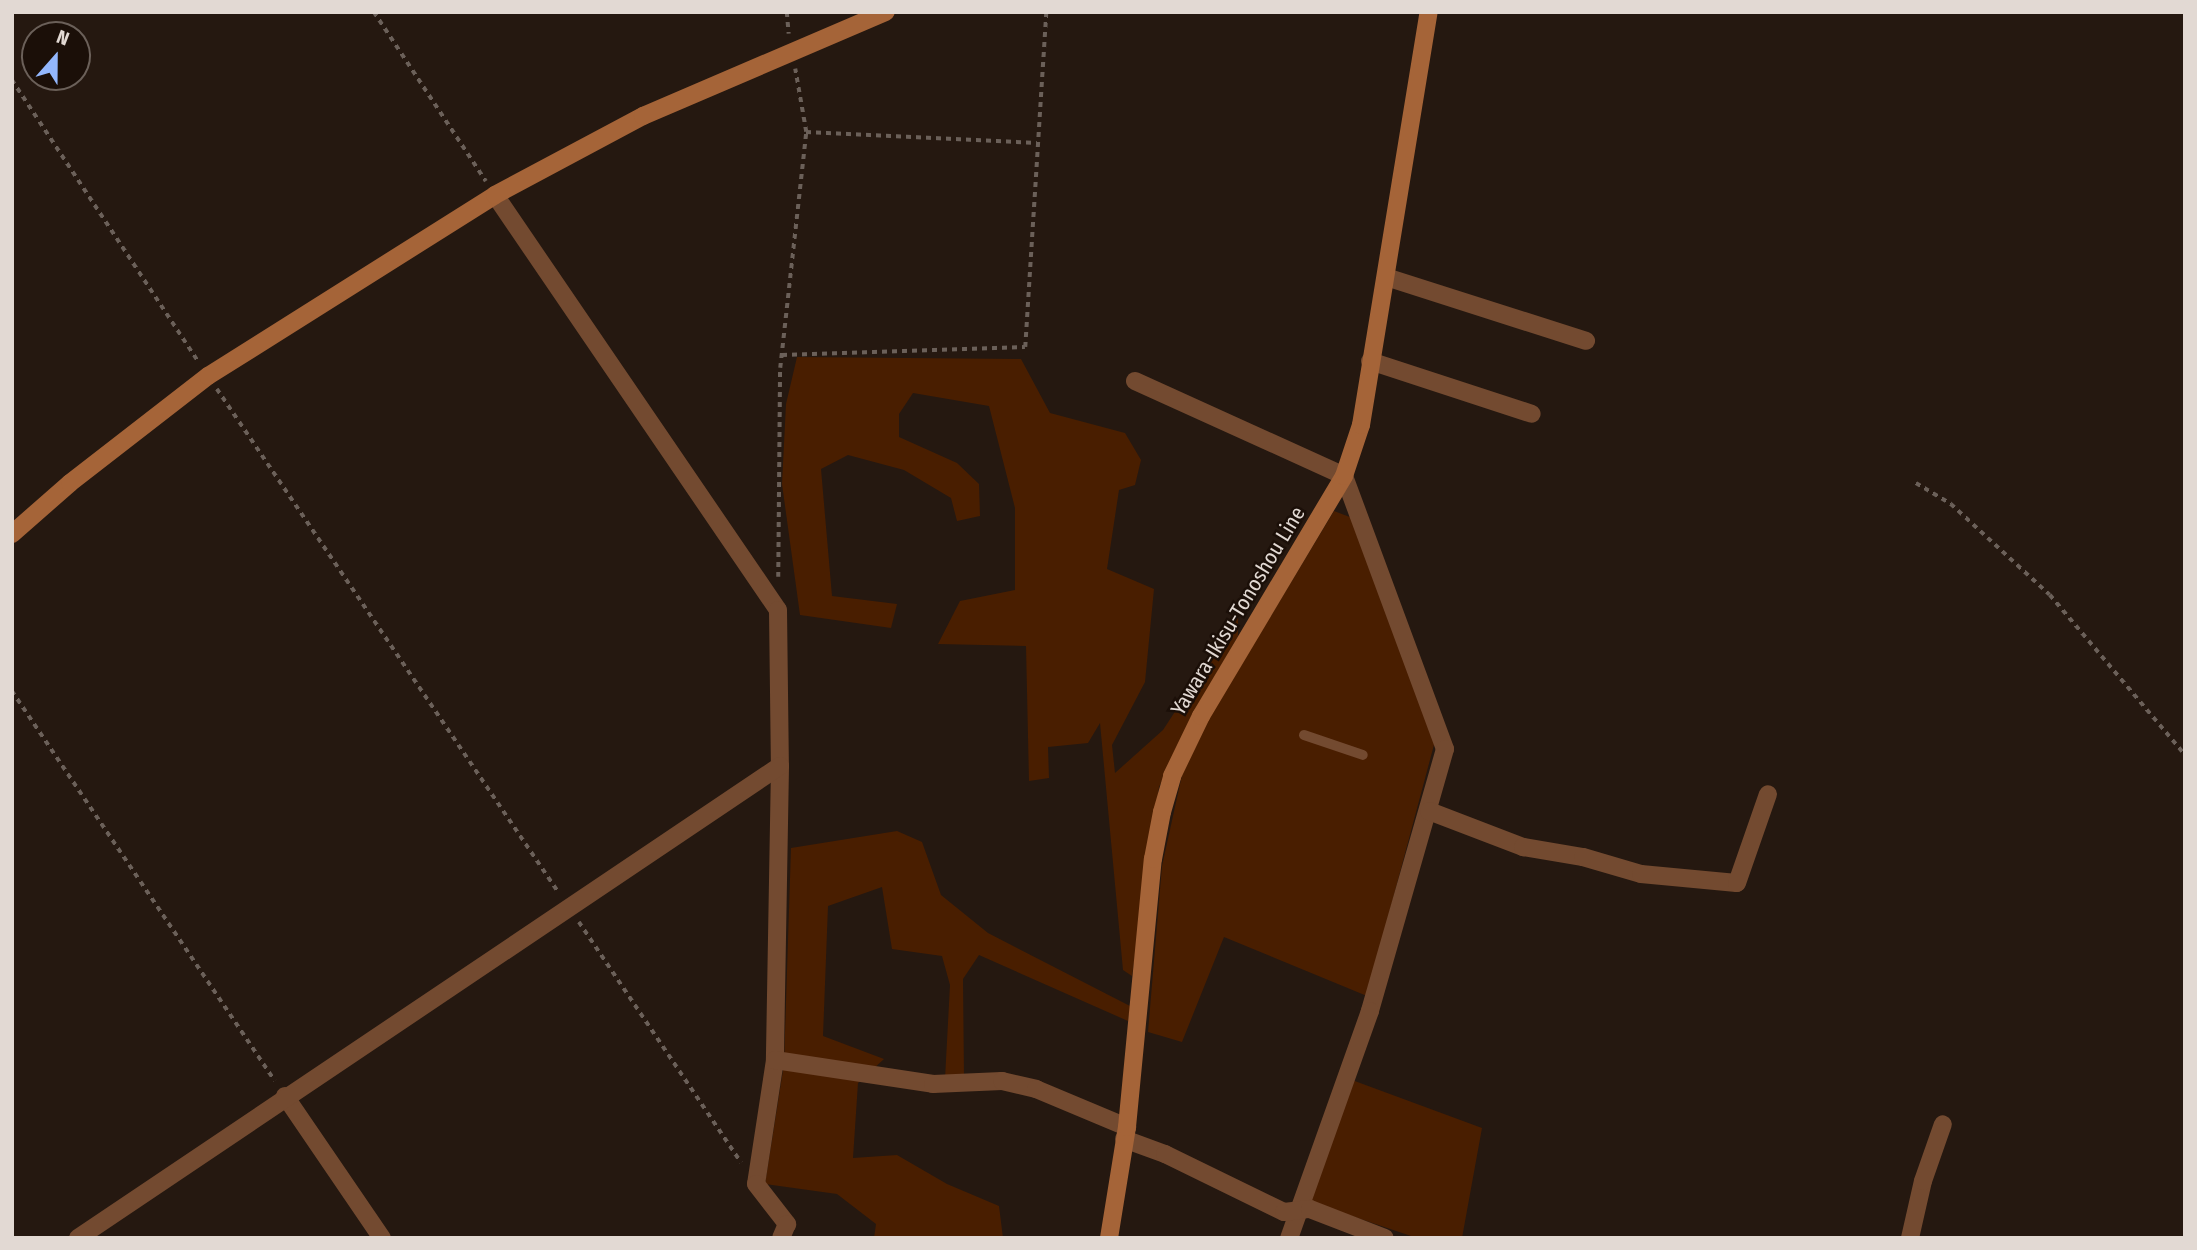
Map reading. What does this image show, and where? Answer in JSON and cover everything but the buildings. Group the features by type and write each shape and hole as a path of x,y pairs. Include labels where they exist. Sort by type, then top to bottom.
{"main road":[{"path":"12,534 70,483 208,376 495,195 643,116 886,12"},
{"name":"Yawara-Ikisu-Tonoshou Line","path":"1109,1238 1125,1133 1153,859 1172,776 1201,716 1344,476 1361,425 1429,12"}],"street":[{"path":"495,195 778,610 780,766 775,1060 756,1184 787,1224 780,1238"},
{"path":"1386,277 1586,341"},
{"path":"1370,361 1532,414"},
{"path":"1135,381 1344,476 1445,749 1370,1011 1296,1209 1289,1238"},
{"path":"78,1238 285,1096 780,766"},
{"path":"1429,811 1523,847 1583,857 1642,873 1737,883 1768,794"},
{"path":"775,1060 933,1084 1002,1081 1036,1089 1284,1212 1310,1209 1385,1238"},
{"path":"285,1096 382,1238"},
{"path":"1910,1238 1923,1181 1943,1124"}],"lane":[{"path":"1304,735 1363,755"}],"path":[{"path":"374,12 495,195"},
{"path":"782,355 1025,347 1046,12"},
{"path":"778,610 782,355 806,132 802,87 790,53"},
{"path":"12,80 208,376 756,1184"},
{"path":"806,132 1037,143"},
{"path":"1916,483 1951,504 2050,595 2185,755"},
{"path":"12,691 285,1096"}],"shaded area":[{"path":"797,357 1021,359 1050,413 1125,433 1141,460 1135,485 1119,490 1107,569 1154,589 1145,682 1112,745 1115,773 1163,730 1238,615 1238,636 1191,718 1159,787 1132,976 1123,970 1100,723 1088,743 1048,747 1049,778 1029,781 1026,646 938,644 960,601 1015,590 1015,508 989,406 913,393 899,414 899,437 957,463 979,484 980,516 957,521 951,498 904,470 848,455 821,469 832,596 897,604 891,628 800,615 782,484 786,404"},
{"path":"1334,511 1355,519 1435,741 1367,996 1224,937 1182,1042 1148,1032 1162,866 1182,775 1211,715"},
{"path":"897,831 922,842 941,895 988,933 1130,1006 1128,1021 979,955 963,979 964,1077 945,1079 950,985 942,956 892,949 882,887 828,906 823,1036 884,1059 858,1083 853,1158 897,1155 947,1184 999,1206 1003,1238 874,1238 876,1224 837,1194 765,1184 784,1064 791,848"},
{"path":"1352,1080 1482,1128 1462,1238 1417,1238 1310,1202"}]}
